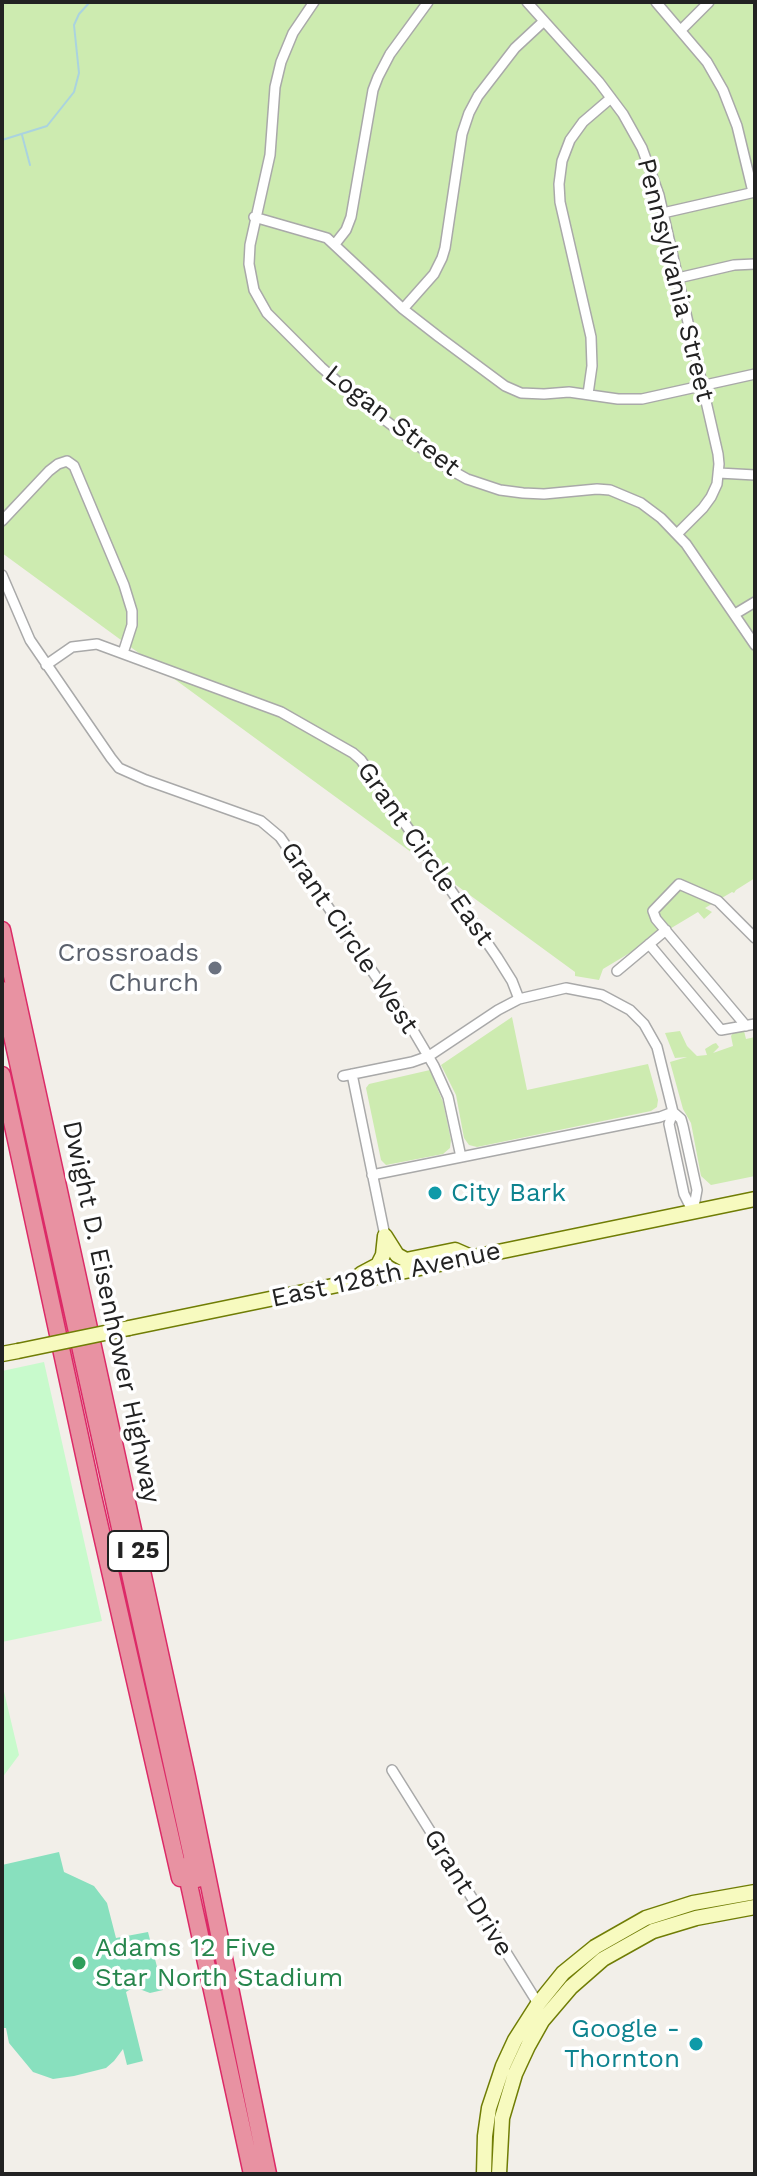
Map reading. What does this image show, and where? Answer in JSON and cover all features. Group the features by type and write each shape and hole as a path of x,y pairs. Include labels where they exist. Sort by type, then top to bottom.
{"highway":[{"name":"Dwight D. Eisenhower Highway","path":"2,930 184,1762 268,2174"},
{"path":"2,990 261,2174"},
{"path":"2,1032 252,2174"},
{"name":"I 25","path":"2,1075 245,2174"}],"main road":[{"name":"East 128th Avenue","path":"2,1354 755,1199"},
{"path":"385,1236 397,1255 406,1260 455,1250 471,1257"},
{"path":"331,1286 378,1265 383,1255 385,1236"},
{"path":"642,1928 693,1903 755,1892"},
{"path":"484,2174 484,2150 495,2117 543,2007 563,1973 608,1939 642,1928 755,1907"},
{"path":"495,2117 499,2174"}],"street":[{"name":"Logan Street","path":"314,2 293,33 281,62 275,87 270,155 254,217 250,274 259,301 267,313 355,397 449,469 479,484 511,492 544,494 610,490 641,503 677,534 755,645"},
{"path":"335,244 351,217 373,90 390,54 428,2"},
{"name":"Pennsylvania Street","path":"527,2 611,98 642,148 663,213 718,454 719,473"},
{"path":"656,2 714,74 735,119 754,192 663,213"},
{"path":"681,30 709,2"},
{"path":"403,309 434,274 442,258 462,134 469,113 478,96 515,48 544,21"},
{"path":"588,394 592,366 591,337 560,202 559,184 562,161 570,140 583,122 611,98"},
{"path":"735,119 747,114"},
{"path":"254,217 327,238 403,309 510,389 533,394 569,392 629,400 755,374"},
{"path":"678,278 734,265 755,264"},
{"path":"2,521 58,464 67,461 74,466 129,598 132,625 123,653"},
{"path":"677,534 707,503 719,473 755,475"},
{"name":"Grant Circle West","path":"2,575 30,640 119,768 261,821 280,837 429,1056 447,1092 461,1157"},
{"path":"735,614 755,602"},
{"name":"Grant Circle East","path":"46,665 72,647 97,644 281,712 353,753 361,760 497,957 519,999"},
{"path":"750,1025 656,919 653,911 679,884 718,901 755,938"},
{"path":"617,971 666,930"},
{"path":"649,944 721,1030 750,1025"},
{"path":"385,1236 347,1075 429,1056 519,999 566,988 611,998 644,1024 657,1047 673,1112 681,1119 683,1126 697,1190 693,1212"},
{"path":"372,1175 673,1112"},
{"name":"Grant Drive","path":"392,1770 543,2007"}],"green space":[{"path":"2,2 755,2 755,878 705,908 712,912 704,919 698,912 603,969 599,980 575,976 575,972 2,553"},
{"path":"512,1017 527,1090 648,1064 658,1100 657,1107 651,1111 477,1147 469,1145 464,1138 456,1095 441,1065"},
{"path":"680,1031 687,1046 697,1056 707,1055 705,1049 716,1043 719,1047 713,1053 733,1046 733,1033 744,1031 746,1039 755,1037 755,1176 711,1185 701,1176 691,1123 683,1109 670,1062 687,1057 675,1058 665,1033"},
{"path":"430,1070 443,1102 450,1148 443,1154 386,1165 381,1160 366,1088 369,1084"},
{"path":"44,1362 102,1621 2,1642 2,1371"},
{"path":"2,1683 19,1755 2,1778"},
{"name":"Adams 12 Five Star North Stadium","path":"59,1852 64,1872 94,1886 107,1903 116,1938 148,1932 163,1990 150,1993 134,1987 126,1992 143,2061 127,2065 123,2049 106,2068 53,2079 33,2072 9,2043 6,2028 2,2028 2,1865"}],"waterway":[{"path":"2,140 47,126 74,92 79,73 74,25 90,2"},
{"path":"22,135 30,165"}],"place":[{"name":"Crossroads Church","path":"215,968"},
{"name":"City Bark","path":"435,1193"},
{"name":"Adams 12 Five Star North Stadium","path":"79,1963"},
{"name":"Google - Thornton","path":"696,2044"}]}
